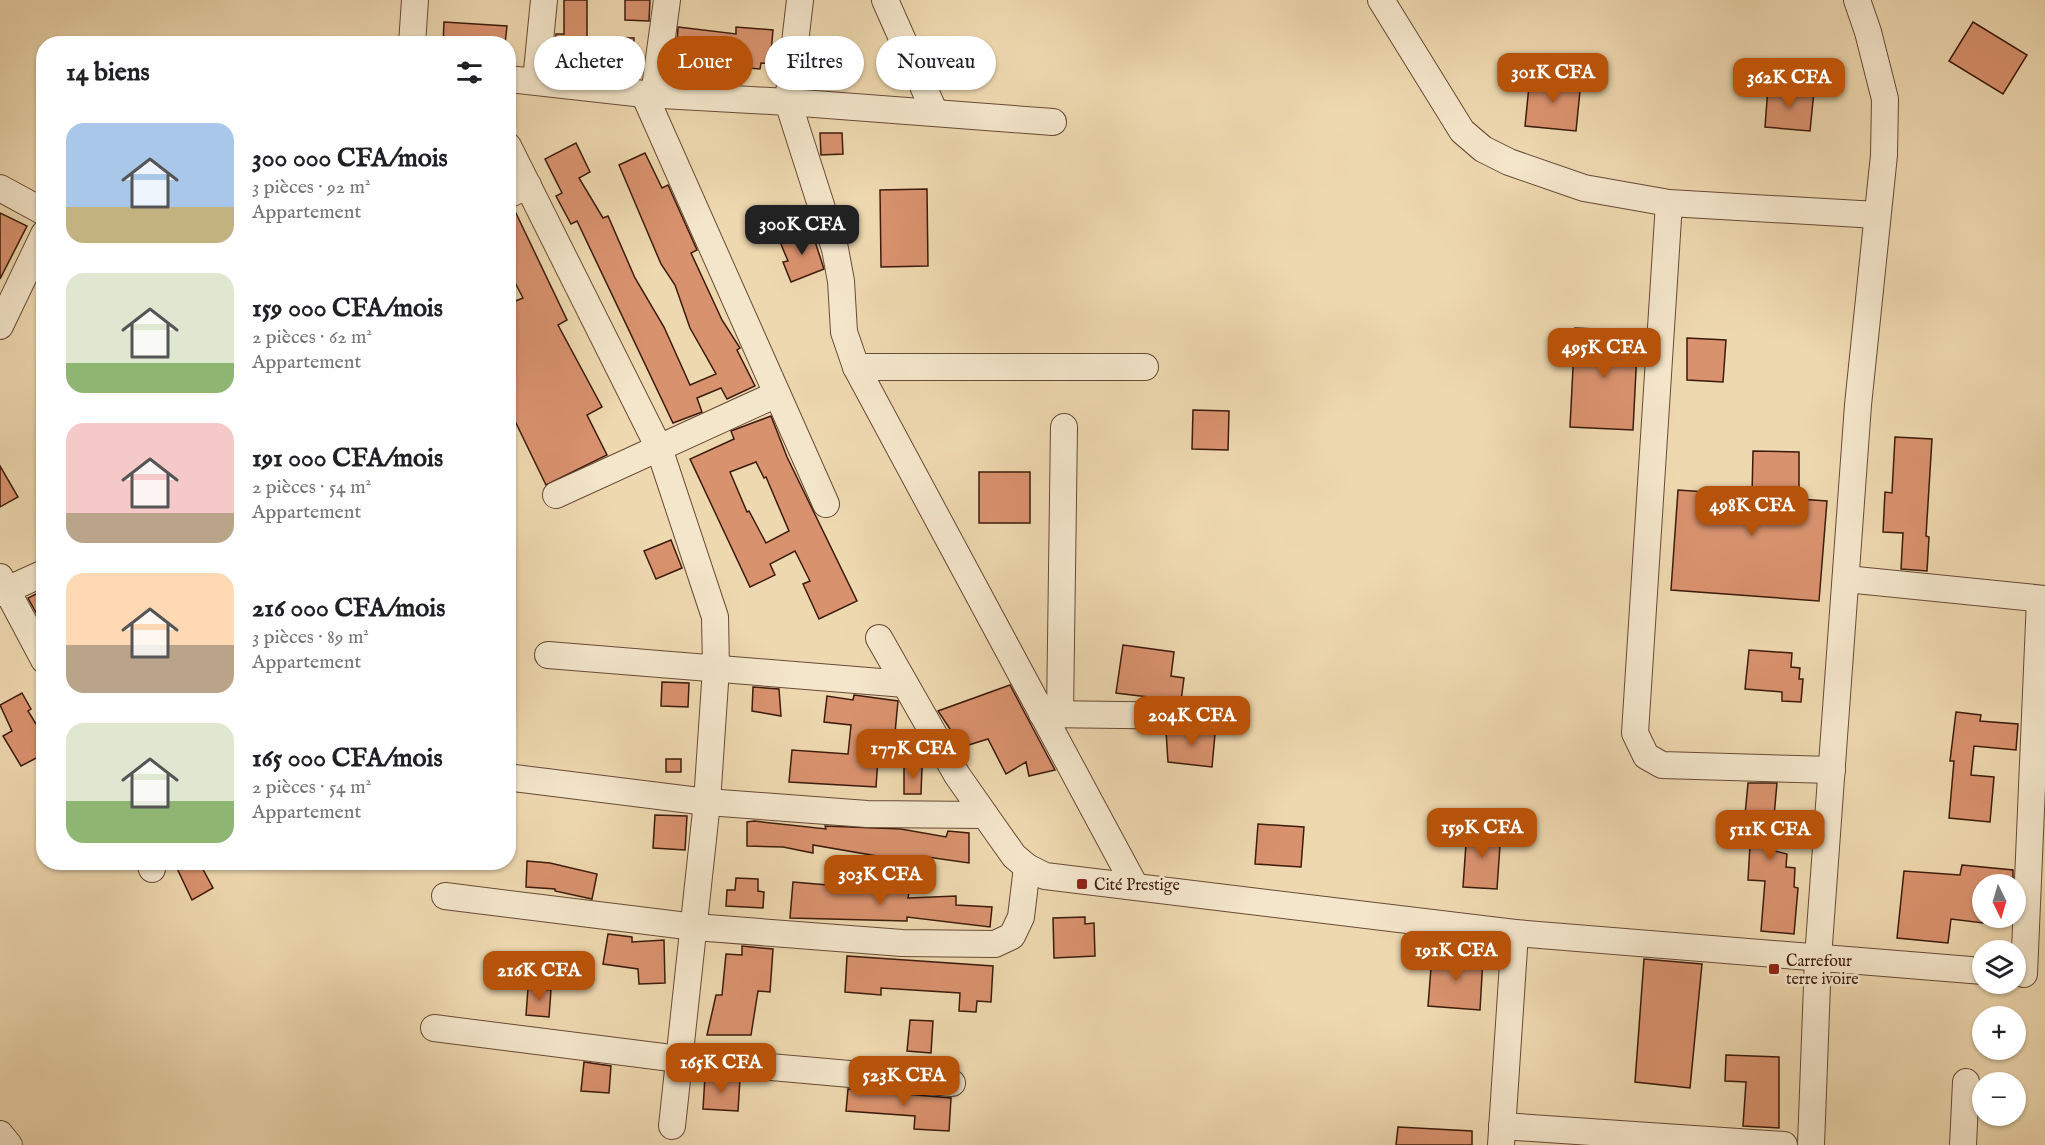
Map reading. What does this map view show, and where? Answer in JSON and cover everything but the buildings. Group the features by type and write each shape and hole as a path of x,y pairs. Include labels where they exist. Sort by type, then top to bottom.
{"street":[{"path":"413,36 415,0"},
{"path":"540,36 544,0"},
{"path":"667,0 649,94 826,504"},
{"path":"800,0 788,102 835,249 842,281 844,332 856,367 1051,714 1135,886"},
{"path":"885,0 935,113"},
{"path":"1382,0 1462,131 1483,149 1509,162 1584,188 1669,203 1878,215"},
{"path":"1810,1145 1818,958 1858,405 1884,155 1885,99 1868,32 1857,0"},
{"path":"516,80 534,81"},
{"path":"614,90 1053,122"},
{"path":"0,188 36,208"},
{"path":"518,190 659,448 716,617 716,668 707,802 672,1126"},
{"path":"1669,203 1635,733 1646,756 1662,765 1832,771"},
{"path":"0,326 36,251"},
{"path":"856,367 1145,367"},
{"path":"556,495 777,394"},
{"path":"1051,714 1064,428"},
{"path":"36,575 2,586 36,646"},
{"path":"1846,579 2042,599 2039,783 2028,975"},
{"path":"879,638 957,775 1014,856 1027,867 1045,876 1515,933 1972,970"},
{"path":"548,655 905,684"},
{"path":"1051,714 1201,716"},
{"path":"516,778 707,802 867,814 985,815"},
{"path":"445,896 695,927 902,943 995,944 1012,936 1021,918 1027,867"},
{"path":"1515,933 1502,1135 1784,1145"},
{"path":"434,1028 679,1059 952,1083"},
{"path":"1963,1145 1966,1082"},
{"path":"0,1134 9,1145"}],"place":[{"name":"Cité Prestige","path":"1082,884"},
{"name":"Carrefour terre ivoire","path":"1774,969"}]}
